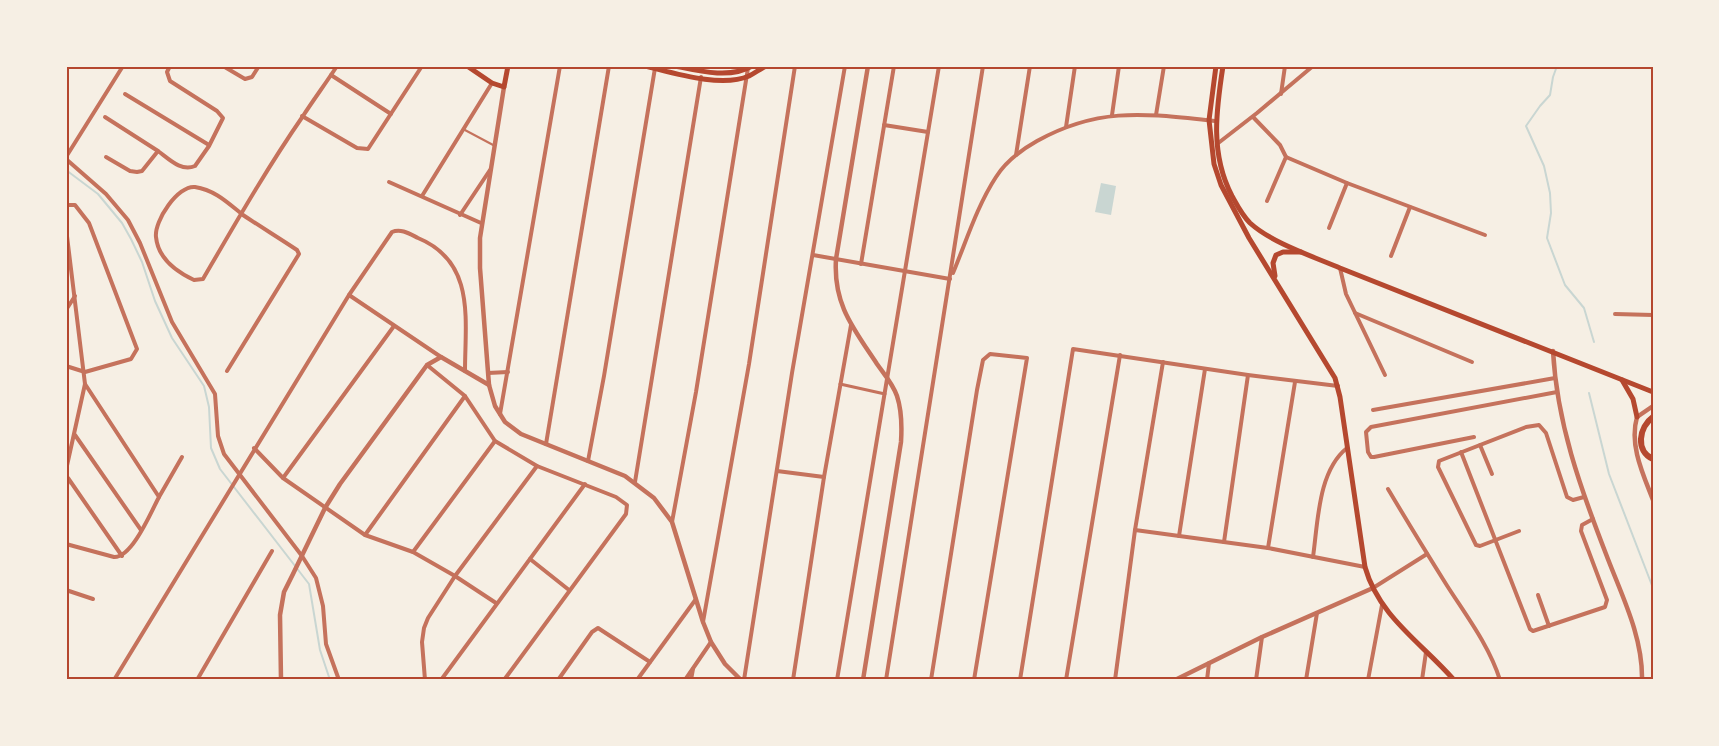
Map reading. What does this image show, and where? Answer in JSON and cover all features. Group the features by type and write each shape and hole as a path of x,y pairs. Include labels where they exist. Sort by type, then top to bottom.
{"main road":[{"path":"467,66 492,83 504,87 508,68"},
{"path":"645,66 701,78 724,80 747,76 766,66"},
{"path":"675,66 702,71 730,72 750,67"},
{"path":"1216,66 1212,120 1214,164 1221,185 1275,281 1332,370 1338,386 1365,567 1373,588 1382,605 1454,680"},
{"path":"1212,120 1223,66"},
{"path":"1214,146 1226,184 1245,217 1264,232 1302,252 1340,268 1653,392"},
{"path":"1275,281 1273,263 1276,255 1283,252 1302,252"},
{"path":"1621,379 1633,399 1636,417"},
{"path":"1653,417 1645,424 1641,435 1643,451 1653,459"}],"street":[{"path":"123,66 66,158 106,194 128,220 140,243 172,322 215,394 220,446 237,477 303,556 316,578 321,591 326,644 339,680"},
{"path":"105,117 177,165 191,168 195,166 209,146 223,118 217,111 170,81 167,72 170,66"},
{"path":"223,66 245,79 249,79 259,66"},
{"path":"227,370 299,254 297,250 242,214 223,199 207,190 192,187 179,192 159,222 156,236 167,262 194,280 203,279 242,214 302,116 337,66"},
{"path":"302,116 357,148 368,149 422,66"},
{"path":"500,415 560,66"},
{"path":"546,445 609,66"},
{"path":"703,622 749,364 795,66"},
{"path":"743,680 845,66"},
{"path":"863,680 901,442 901,414 896,394 851,324 838,295 836,260 868,66"},
{"path":"861,264 894,66"},
{"path":"837,680 939,66"},
{"path":"886,680 983,66"},
{"path":"1015,156 1030,66"},
{"path":"1066,127 1075,66"},
{"path":"1112,115 1119,66"},
{"path":"1156,115 1164,66"},
{"path":"1281,94 1285,66"},
{"path":"1214,146 1314,66"},
{"path":"588,460 655,67"},
{"path":"672,522 698,381 750,67"},
{"path":"635,482 702,71"},
{"path":"331,75 391,114"},
{"path":"422,196 492,83"},
{"path":"504,87 481,223 480,268 491,396 500,415 521,434 616,471 635,482 654,498 672,522 711,642 725,664 743,680"},
{"path":"125,94 209,146"},
{"path":"950,279 990,188 1005,165 1015,156 1051,134 1087,120 1112,115 1156,115 1212,120"},
{"path":"1253,117 1280,145 1286,158 1485,235"},
{"path":"884,125 928,132"},
{"path":"106,157 136,172 144,168 158,151"},
{"path":"1267,201 1286,158"},
{"path":"460,215 491,170"},
{"path":"389,182 481,223"},
{"path":"1329,228 1347,183"},
{"path":"66,205 75,205 89,223 137,349 131,359 85,372 66,366"},
{"path":"1391,256 1410,207"},
{"path":"66,228 85,372 85,384 67,468 66,492"},
{"path":"114,680 349,295 388,236 397,230 422,239 439,250 450,261 458,275 465,303 465,372"},
{"path":"813,255 950,279"},
{"path":"1340,268 1346,294 1385,375"},
{"path":"349,295 441,357 489,385"},
{"path":"66,310 75,296"},
{"path":"1355,313 1472,362"},
{"path":"1615,315 1653,315"},
{"path":"793,680 824,477 851,324"},
{"path":"283,478 394,326"},
{"path":"1020,680 1073,349 1295,382 1338,386"},
{"path":"1553,351 1557,393 1567,445 1584,497 1635,630 1642,680"},
{"path":"931,680 983,360 990,354 1027,358 975,680"},
{"path":"1066,680 1120,355"},
{"path":"281,680 280,615 284,592 325,508 340,484 427,366 441,357"},
{"path":"1115,680 1135,530 1163,362"},
{"path":"427,366 465,396 495,441 537,466 625,502 628,509 627,514 504,680"},
{"path":"1179,536 1205,369"},
{"path":"488,373 508,372"},
{"path":"1224,542 1248,375"},
{"path":"1373,410 1555,378"},
{"path":"1268,548 1295,382"},
{"path":"85,384 159,497"},
{"path":"840,384 885,394"},
{"path":"1474,437 1371,457 1368,452 1366,432 1371,427 1557,393"},
{"path":"365,535 465,396"},
{"path":"1653,406 1636,417 1633,439 1653,500"},
{"path":"1519,531 1480,546 1476,545 1438,467 1439,462 1526,427 1539,425 1546,433 1567,497 1573,500 1584,497"},
{"path":"75,434 141,530"},
{"path":"413,552 495,441"},
{"path":"1480,445 1492,474"},
{"path":"254,448 283,478 365,535 413,552 496,603"},
{"path":"1312,557 1324,485 1334,461 1347,448"},
{"path":"1461,452 1530,629 1536,631 1605,607 1607,600 1581,531 1582,525 1593,519"},
{"path":"66,544 114,557 128,552 182,457"},
{"path":"425,680 422,665 424,628 455,576 537,466"},
{"path":"777,471 824,477"},
{"path":"68,478 122,556"},
{"path":"441,680 585,484"},
{"path":"1388,489 1427,555 1479,635 1500,680"},
{"path":"1135,530 1268,548 1365,567"},
{"path":"197,680 272,551"},
{"path":"1175,680 1262,637 1373,588 1427,555"},
{"path":"530,560 569,590"},
{"path":"66,590 93,599"},
{"path":"1538,595 1549,626"},
{"path":"638,680 696,599"},
{"path":"1368,680 1382,605"},
{"path":"1306,680 1317,612"},
{"path":"558,680 595,629 602,629 650,662"},
{"path":"1256,680 1262,637"},
{"path":"685,680 711,642"},
{"path":"1422,680 1426,652"},
{"path":"1208,680 1209,662"},
{"path":"691,680 693,668"}],"lane":[{"path":"464,129 495,146"}],"shaded area":[{"path":"1101,183 1116,186 1111,215 1095,212"}],"waterway":[{"path":"1557,66 1550,95 1526,126 1544,166 1550,193 1551,213 1547,238 1565,285 1584,308 1594,342"},
{"path":"66,170 98,194 122,223 131,239 172,338 204,386 209,407 211,448 220,469 309,584 320,650 330,680"},
{"path":"1589,393 1609,474 1653,588"}]}
